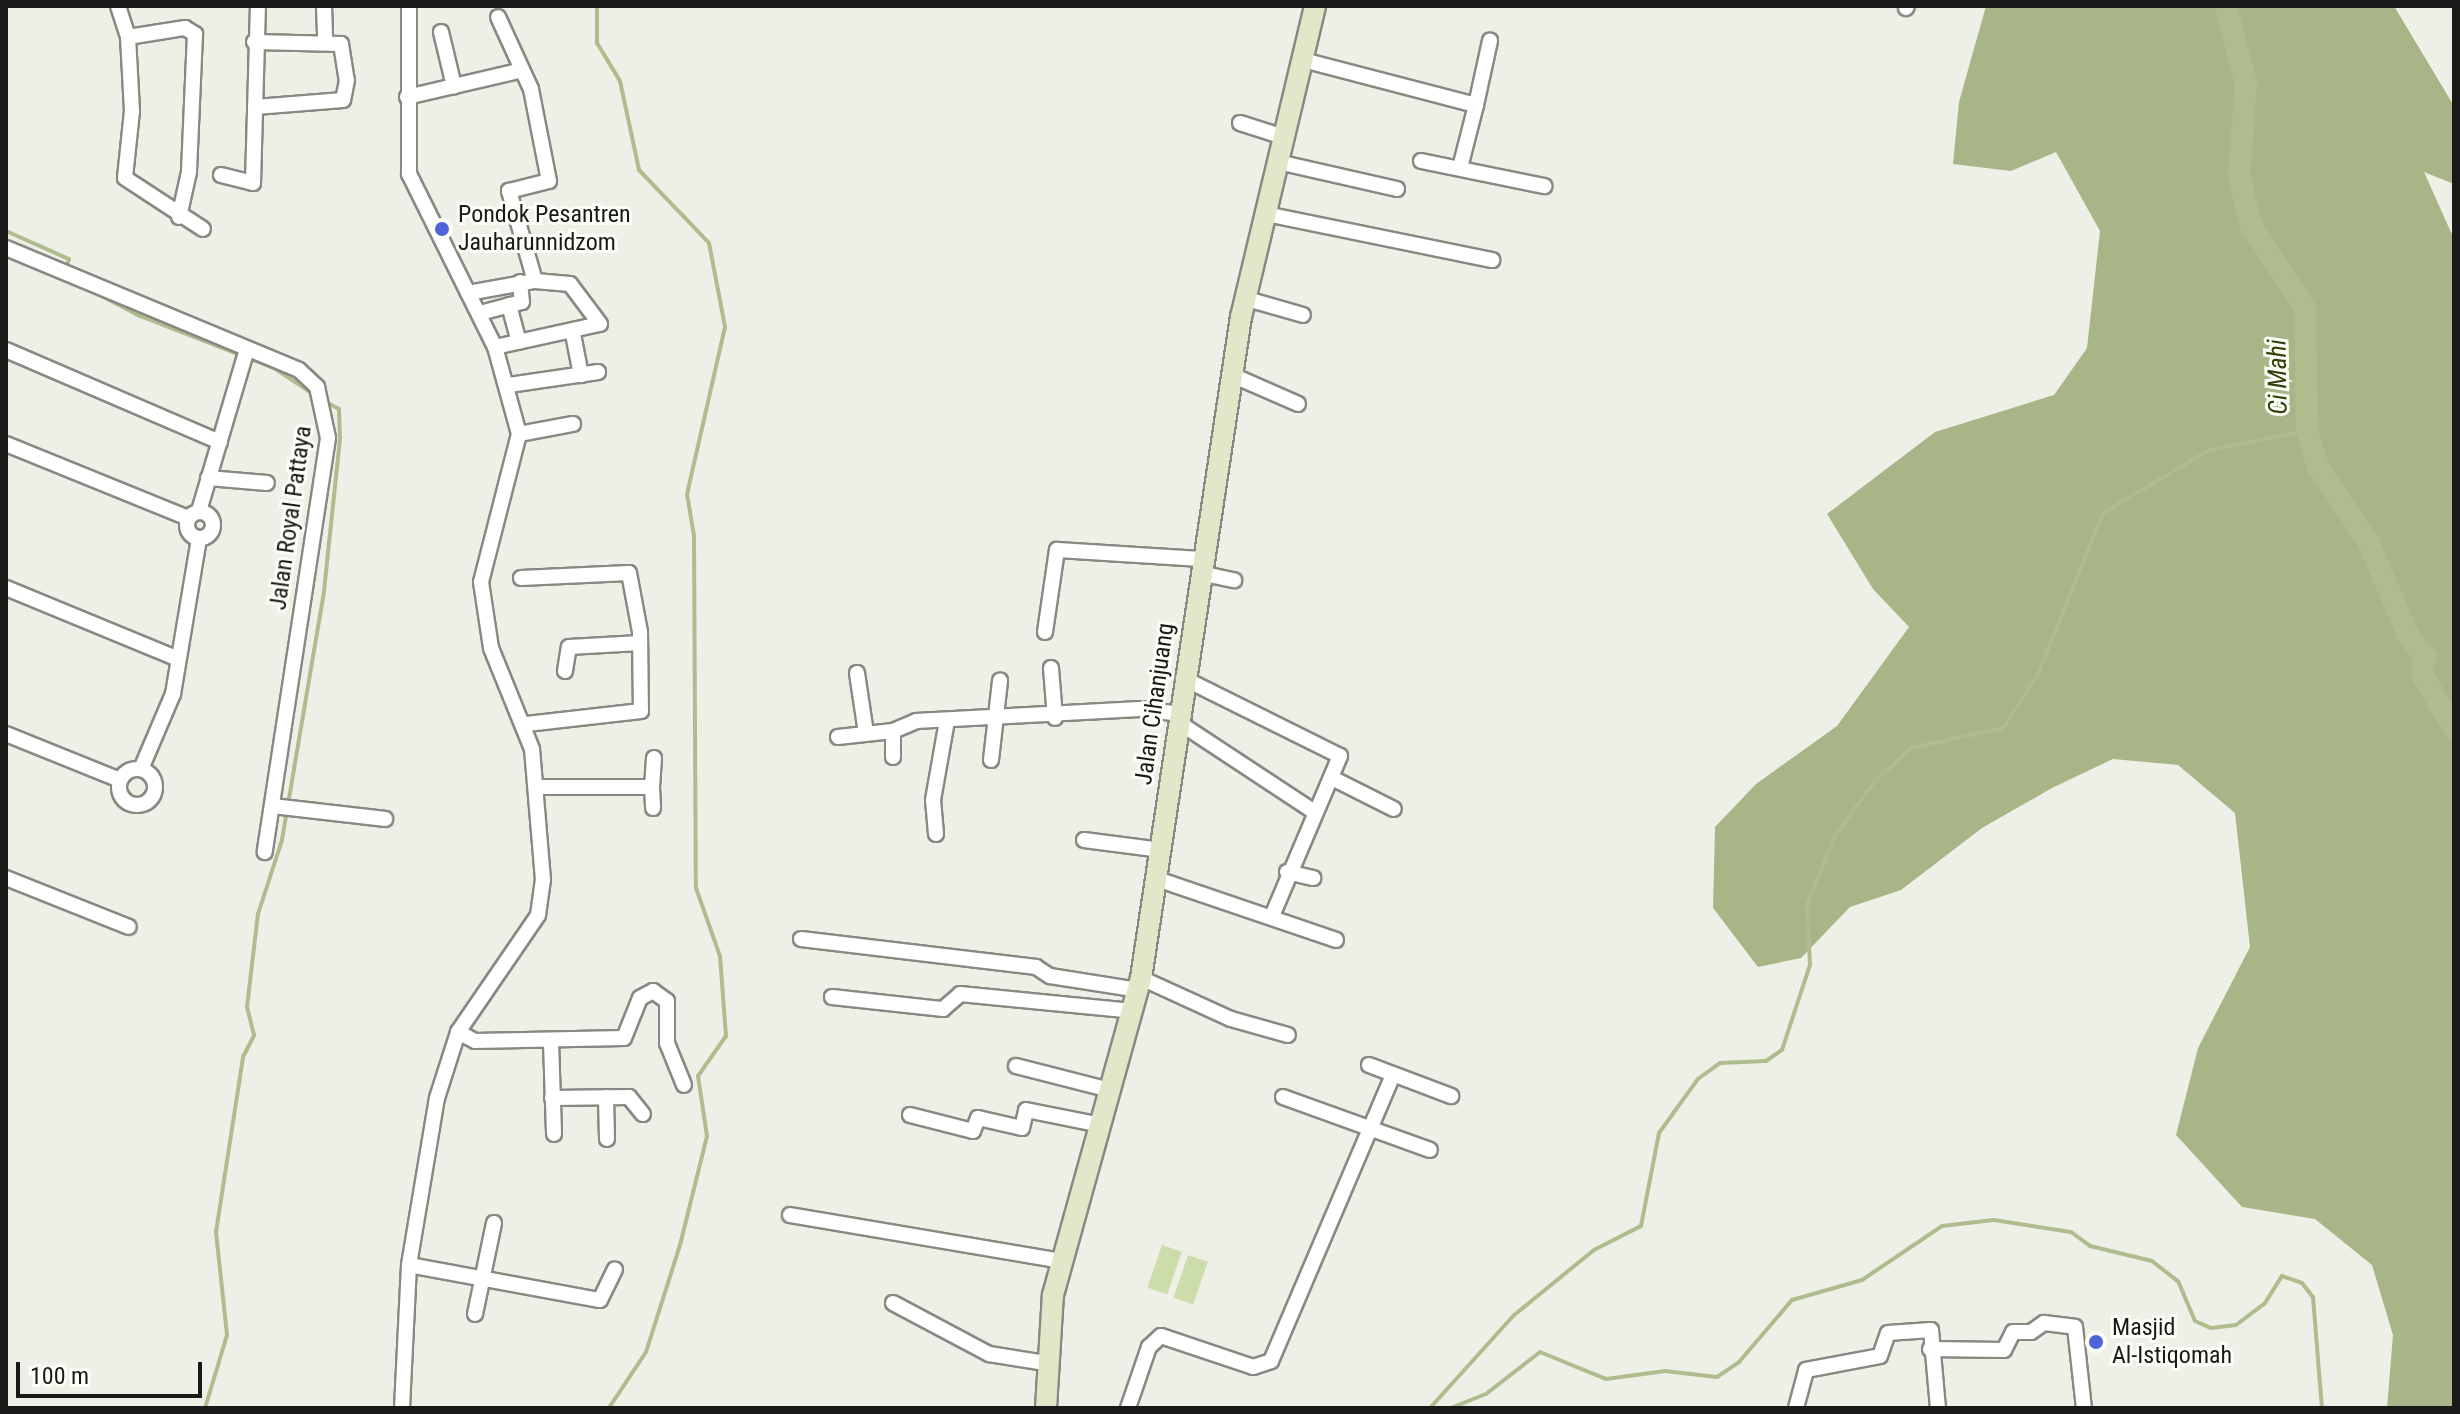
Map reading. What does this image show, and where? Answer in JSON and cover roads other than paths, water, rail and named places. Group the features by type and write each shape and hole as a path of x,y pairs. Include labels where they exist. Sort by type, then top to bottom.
{"main road":[{"name":"Jalan Cihanjuang","path":"1046,1408 1045,1363 1063,1261 1139,984 1157,879 1183,678 1232,375 1315,6"}],"street":[{"path":"118,6 128,37 132,111 123,171 179,217 203,229"},
{"path":"221,175 253,183 254,42 258,6"},
{"path":"324,6 325,42"},
{"path":"402,1408 409,1265 437,1098 458,1032 538,915 543,880 536,787 527,724 491,648 481,582 519,434 509,385 495,347 480,313 415,195 407,97 409,6"},
{"path":"480,313 523,301 527,282 509,191 549,181 531,89 519,71 498,17"},
{"path":"128,37 185,28 195,34 189,172 179,217"},
{"path":"441,32 454,86"},
{"path":"1460,168 1490,41"},
{"path":"254,42 325,42 343,46 346,97 255,107"},
{"path":"1303,60 1476,105"},
{"path":"407,97 519,71"},
{"path":"1240,123 1284,137"},
{"path":"1421,161 1544,186"},
{"path":"1278,162 1397,189"},
{"path":"1266,214 1492,260"},
{"name":"Jalan Royal Pattaya","path":"6,248 299,370 317,387 328,422 265,852"},
{"path":"468,293 527,282 566,282 582,294 600,326 573,334 495,347"},
{"path":"1247,299 1303,315"},
{"path":"509,305 519,342"},
{"path":"573,334 581,375"},
{"path":"199,538 188,531 220,442 247,349"},
{"path":"6,350 220,442"},
{"path":"509,385 598,372"},
{"path":"1232,375 1298,404"},
{"path":"519,434 573,424"},
{"path":"6,444 214,524 199,538 173,694 141,769 120,780 6,734"},
{"path":"208,478 267,483"},
{"path":"1045,632 1058,549 1201,566 1234,580"},
{"path":"521,578 629,573 640,643 638,713 527,724"},
{"path":"6,588 178,659"},
{"path":"565,671 569,647 640,643"},
{"path":"1051,668 1055,718"},
{"path":"857,673 866,733"},
{"path":"1183,678 1337,752 1332,778 1313,811 1273,914"},
{"path":"991,760 998,721 1000,681"},
{"path":"838,737 947,721 1055,718 1140,709 1178,718 1313,811"},
{"path":"936,834 934,792 947,721"},
{"path":"893,731 893,757"},
{"path":"653,808 654,758"},
{"path":"120,780 126,801 148,801 154,780 141,769"},
{"path":"1332,778 1394,809"},
{"path":"536,787 652,787"},
{"path":"273,806 385,819"},
{"path":"1084,840 1161,850"},
{"path":"1287,872 1313,878"},
{"path":"6,878 129,927"},
{"path":"1157,879 1273,914 1336,940"},
{"path":"801,939 1036,967 1050,976 1139,984 1231,1019 1288,1035"},
{"path":"458,1032 475,1041 551,1042 624,1038 640,998 653,991 667,1001 667,1043 684,1085"},
{"path":"832,997 943,1009 960,994 1131,1015"},
{"path":"1052,1010 1131,1015"},
{"path":"551,1042 554,1134"},
{"path":"1369,1065 1451,1096"},
{"path":"1016,1066 1110,1090"},
{"path":"1128,1408 1149,1347 1161,1336 1266,1366 1393,1075"},
{"path":"606,1097 607,1139"},
{"path":"552,1098 629,1097 643,1114"},
{"path":"1283,1097 1430,1150"},
{"path":"910,1115 973,1131 978,1118 1020,1128 1026,1110 1101,1125"},
{"path":"790,1215 1063,1261"},
{"path":"475,1314 494,1223"},
{"path":"409,1265 600,1300 615,1269"},
{"path":"893,1303 989,1354 1045,1363"},
{"path":"1930,1349 2004,1350 2013,1332 2031,1332 2044,1323 2075,1327 2084,1408"},
{"path":"1796,1408 1800,1378 1826,1363 1880,1356 1888,1333 1931,1330 1930,1349 1938,1408"}],"waterway":[{"path":"597,6 597,43 620,81 639,170 709,243 725,327 687,494 694,536 696,888 720,956 726,1036 698,1076 707,1136 680,1245 646,1352 609,1408"},
{"name":"Ci Mahi","path":"2226,6 2246,84 2239,175 2250,223 2305,309 2307,431 2318,466 2368,541 2408,635 2425,657 2422,674 2454,729"},
{"path":"6,231 69,259 66,268"},
{"path":"64,276 140,316 274,368 315,395"},
{"path":"205,1408 227,1335 216,1232 243,1057 254,1035 247,1007 258,914 282,840 324,591 340,438 339,409 326,402"},
{"path":"1430,1408 1513,1316 1594,1250 1641,1226 1659,1133 1698,1079 1720,1063 1766,1061 1782,1050 1810,965 1807,904 1835,836 1875,781 1911,748 2003,728 2038,674 2103,513 2209,450 2307,431"},
{"path":"1451,1408 1486,1394 1540,1352 1606,1379 1665,1371 1717,1377 1739,1362 1792,1300 1862,1280 1942,1226 1994,1220 2071,1232 2090,1246 2152,1261 2178,1281 2195,1321 2211,1328 2236,1325 2265,1303 2282,1276 2302,1283 2313,1297 2322,1408"}],"place":[{"name":"Pondok Pesantren Jauharunnidzom","path":"442,229"},
{"name":"Masjid Al-Istiqomah","path":"2096,1342"}]}
